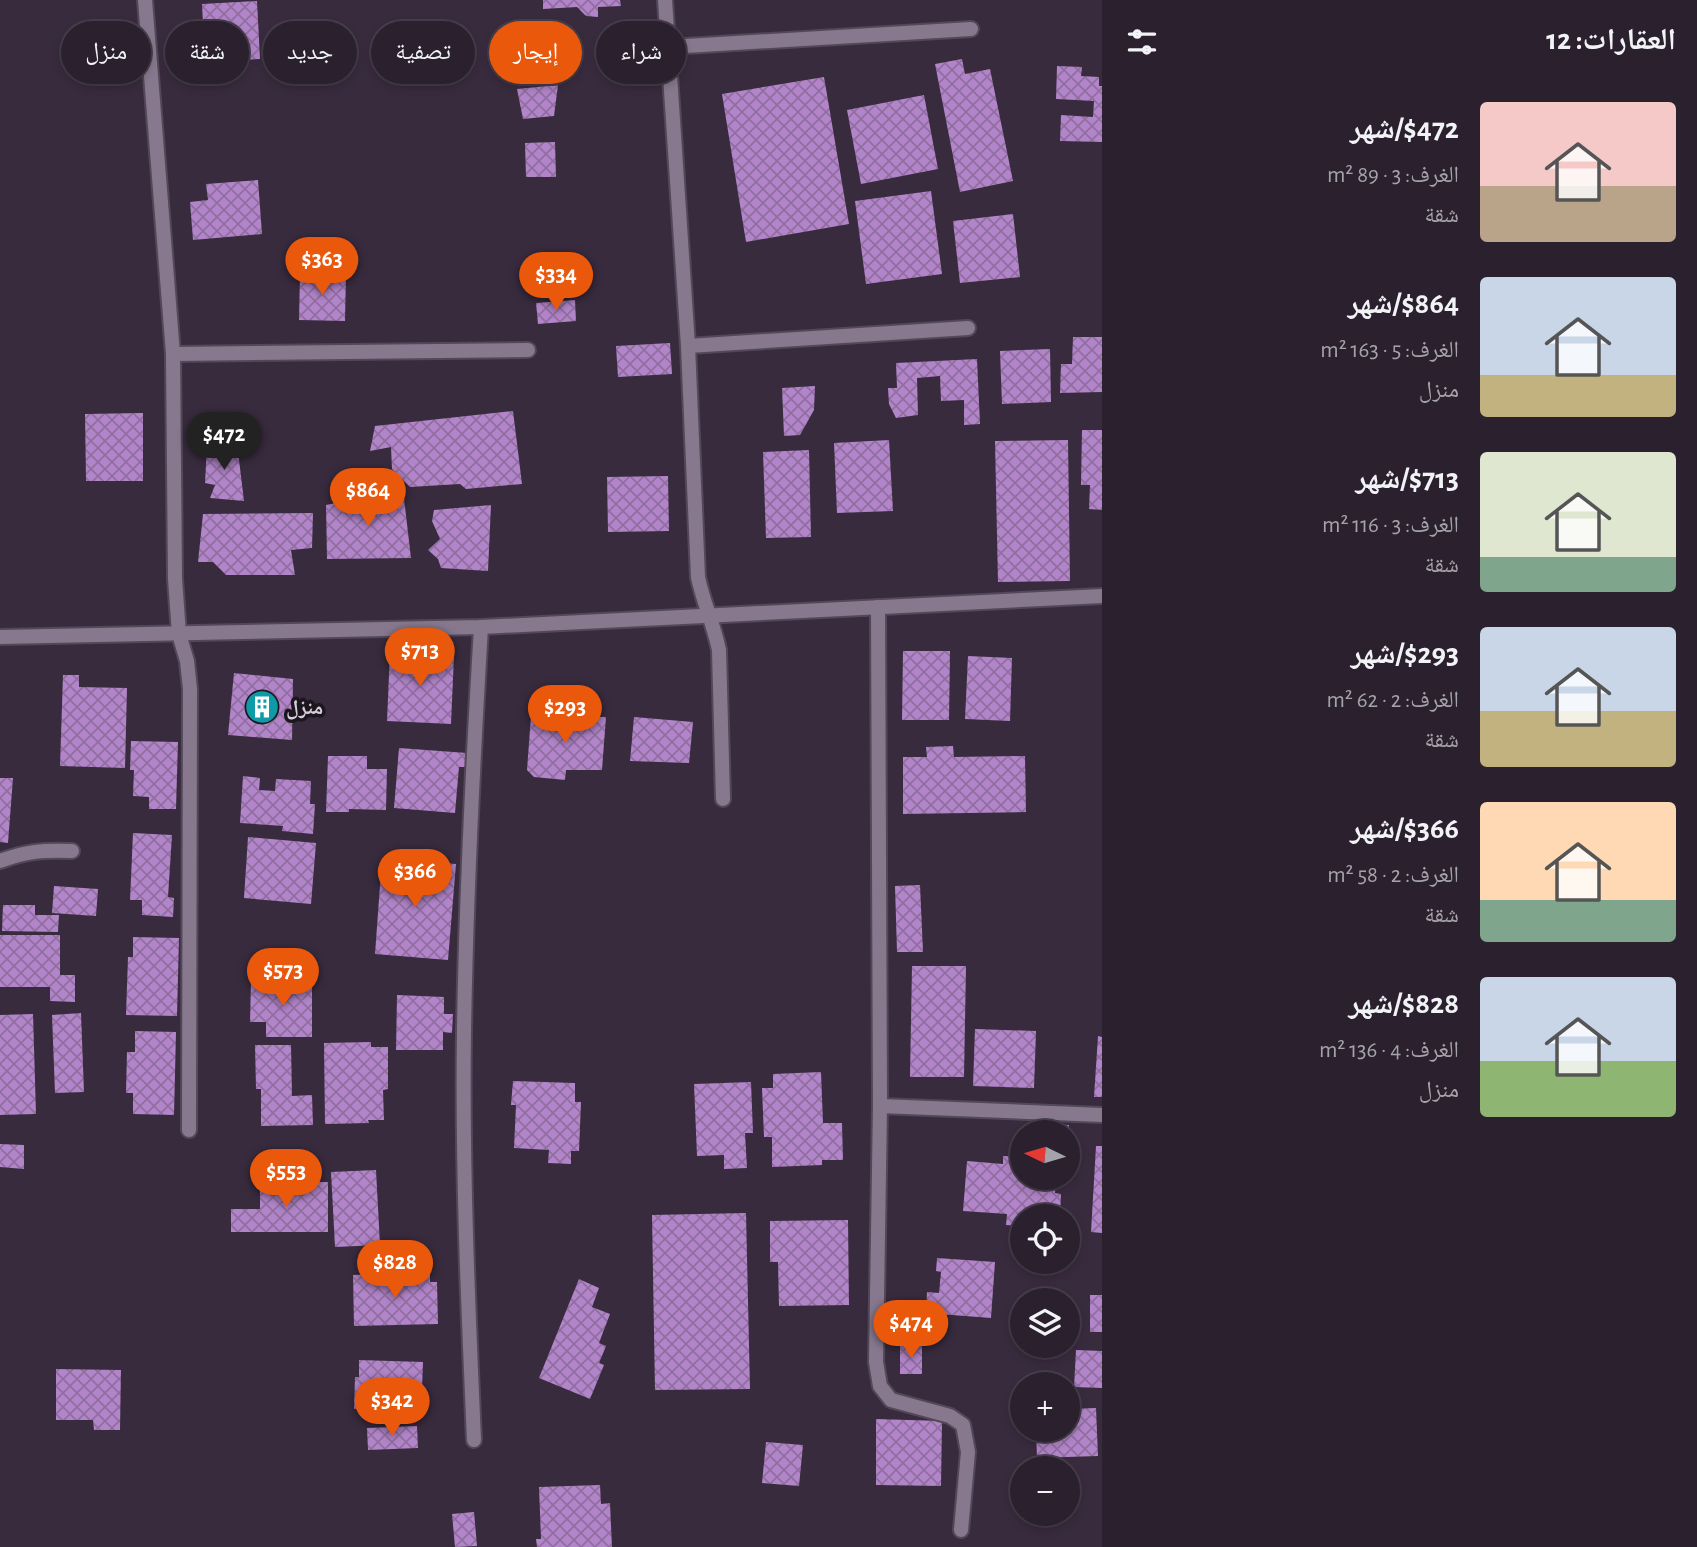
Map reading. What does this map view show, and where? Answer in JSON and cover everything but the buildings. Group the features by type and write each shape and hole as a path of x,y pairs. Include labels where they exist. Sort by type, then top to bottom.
{"street":[{"path":"145,0 173,354 175,579 179,635 187,661 191,729 190,1130"},
{"path":"664,0 666,21"},
{"path":"686,46 971,29"},
{"path":"671,84 688,346 698,577 719,650 723,799"},
{"path":"688,346 968,328"},
{"path":"173,354 527,350"},
{"path":"0,637 481,627 1102,596"},
{"path":"878,607 880,1106 877,1362 880,1386 891,1400 950,1416 963,1425 968,1452 961,1530"},
{"path":"474,1440 466,1237 464,1033 469,830 481,627"},
{"path":"0,861 31,851 72,851"},
{"path":"880,1106 1102,1115"}],"place":[{"name":"منزل","path":"262,707"}]}
